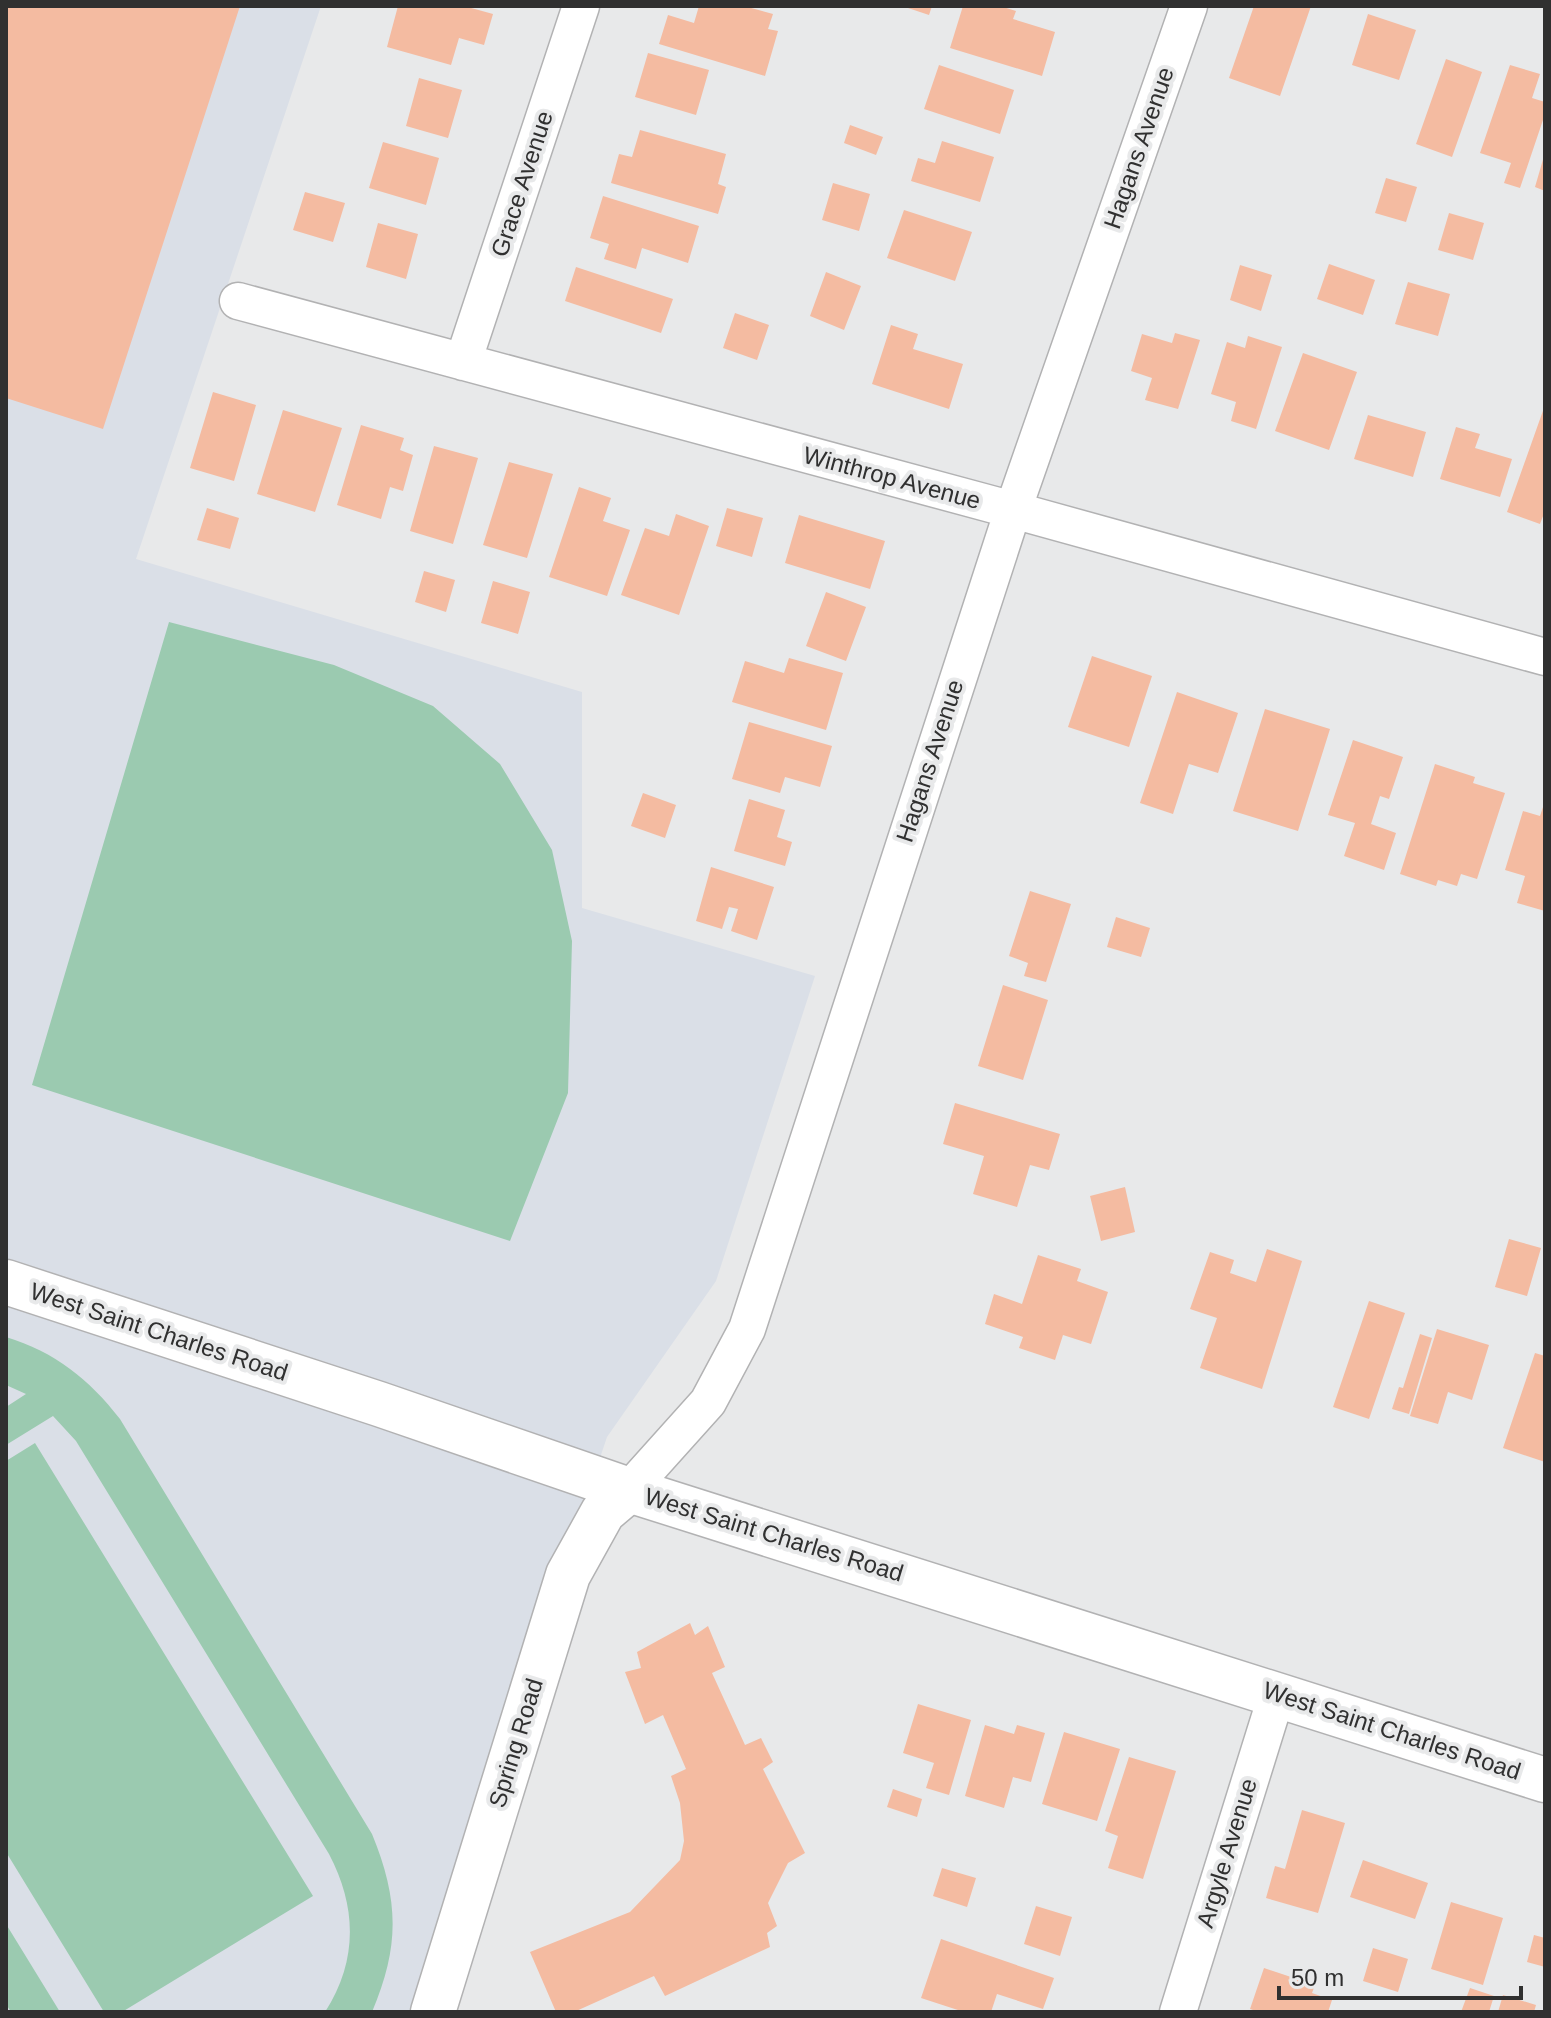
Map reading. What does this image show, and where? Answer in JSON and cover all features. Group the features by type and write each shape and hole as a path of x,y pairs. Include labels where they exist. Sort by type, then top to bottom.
{"main road":[{"name":"West Saint Charles Road","path":"6,1282 379,1404 629,1490 1545,1780"},
{"name":"Spring Road","path":"433,2012 568,1575 603,1512 629,1490"}],"street":[{"name":"Grace Avenue","path":"463,362 581,6"},
{"name":"Hagans Avenue","path":"629,1490 708,1402 747,1329 1013,510 1189,6"},
{"name":"Winthrop Avenue","path":"238,301 1545,657"},
{"name":"Argyle Avenue","path":"1178,2012 1277,1694"}],"shaded area":[{"path":"6,6 321,6 136,559 582,692 582,908 815,976 716,1281 607,1437 414,2012 6,2012"}],"green space":[{"path":"169,622 334,665 433,706 500,764 552,850 572,941 568,1093 510,1241 32,1085"},
{"path":"6,1337 40,1351 70,1369 96,1391 120,1419 372,1834 387,1880 393,1923 388,1966 372,2012 325,2012 343,1973 350,1934 345,1894 338,1874 329,1854 76,1441 53,1416 6,1445 6,1407 26,1394 6,1385"},
{"path":"35,1443 313,1896 122,2012 104,2012 6,1852 6,1461"},
{"path":"6,1924 60,2012 11,2012 6,2004"}],"building":[{"path":"6,6 240,6 103,429 6,398"},
{"path":"398,6 464,6 493,14 484,45 459,38 451,65 387,47"},
{"path":"699,6 744,6 773,14 768,29 778,31 765,76 659,44 668,15 694,23"},
{"path":"902,6 932,6 929,15"},
{"path":"963,6 1000,6 1016,11 1013,19 1055,32 1042,76 950,48"},
{"path":"1254,6 1311,6 1280,96 1229,78"},
{"path":"1368,14 1416,30 1399,80 1352,65"},
{"path":"648,53 709,70 696,115 635,97"},
{"path":"1446,59 1482,72 1452,157 1416,144"},
{"path":"939,65 1014,90 1000,134 924,109"},
{"path":"1510,65 1540,74 1532,98 1545,102 1545,114 1520,188 1504,183 1511,163 1480,153"},
{"path":"419,78 462,90 448,138 406,126"},
{"path":"850,125 883,137 876,155 844,143"},
{"path":"640,130 726,154 718,184 726,187 718,214 611,183 619,154 632,157"},
{"path":"942,141 994,157 980,202 911,181 918,158 935,163"},
{"path":"383,142 439,158 426,205 369,188"},
{"path":"1545,156 1545,191 1535,187"},
{"path":"1386,178 1417,187 1406,222 1375,213"},
{"path":"833,183 870,194 859,231 822,220"},
{"path":"305,192 345,203 333,242 293,230"},
{"path":"603,196 699,226 688,263 642,248 636,269 604,259 609,244 590,238"},
{"path":"904,210 972,232 955,281 887,258"},
{"path":"1449,213 1484,223 1473,260 1438,250"},
{"path":"378,223 418,234 406,279 366,267"},
{"path":"1329,264 1375,280 1363,315 1317,299"},
{"path":"1240,265 1272,275 1261,311 1230,300"},
{"path":"576,267 673,299 661,333 565,301"},
{"path":"826,272 861,286 844,330 810,316"},
{"path":"1408,282 1450,294 1438,336 1395,324"},
{"path":"735,313 769,325 757,360 723,348"},
{"path":"891,325 918,334 913,349 963,364 949,409 872,384"},
{"path":"1175,333 1200,340 1178,409 1145,400 1152,378 1131,371 1142,334 1172,343"},
{"path":"1248,336 1282,347 1256,429 1231,421 1236,402 1211,394 1227,342 1245,348"},
{"path":"1303,353 1357,372 1329,450 1275,431"},
{"path":"213,392 256,405 234,481 190,468"},
{"path":"1545,405 1545,511 1540,524 1507,512"},
{"path":"283,410 342,428 315,512 257,494"},
{"path":"1368,415 1426,432 1413,477 1354,459"},
{"path":"361,425 404,438 400,450 413,455 403,491 390,487 381,519 337,505"},
{"path":"1456,427 1480,434 1475,448 1512,459 1500,497 1440,479"},
{"path":"434,446 478,458 453,544 410,531"},
{"path":"509,462 553,474 527,558 483,545"},
{"path":"579,487 611,498 603,521 630,530 607,596 549,577"},
{"path":"207,508 239,518 230,549 197,540"},
{"path":"727,508 763,518 752,557 716,546"},
{"path":"676,514 709,526 679,615 621,595 645,528 669,536"},
{"path":"799,515 885,541 870,589 785,563"},
{"path":"424,571 455,580 446,612 415,602"},
{"path":"493,581 530,592 518,634 481,623"},
{"path":"826,592 866,607 846,661 806,646"},
{"path":"1092,656 1152,676 1129,747 1068,727"},
{"path":"789,658 843,673 826,730 732,702 745,661 784,673"},
{"path":"1177,692 1238,713 1218,773 1189,764 1173,814 1140,803"},
{"path":"1265,709 1330,729 1298,831 1233,811"},
{"path":"749,722 832,746 820,787 785,777 780,793 732,779"},
{"path":"1353,740 1403,757 1389,799 1380,796 1371,824 1396,833 1384,870 1344,856 1355,823 1328,815"},
{"path":"1435,764 1475,777 1473,783 1505,793 1477,879 1461,874 1457,886 1438,880 1436,886 1400,874"},
{"path":"643,793 676,805 665,838 631,826"},
{"path":"749,799 785,810 777,837 792,842 785,866 734,851"},
{"path":"1545,801 1545,911 1517,903 1525,876 1505,870 1523,811 1540,816"},
{"path":"711,867 774,887 757,940 731,931 738,909 729,907 722,929 696,921"},
{"path":"1030,891 1071,904 1046,982 1024,976 1028,963 1009,956"},
{"path":"1116,917 1150,928 1141,957 1107,947"},
{"path":"1003,985 1048,1000 1023,1080 978,1066"},
{"path":"955,1103 1060,1134 1049,1170 1030,1165 1017,1207 973,1194 984,1156 943,1144"},
{"path":"1125,1187 1135,1232 1101,1241 1090,1196"},
{"path":"1509,1239 1541,1248 1527,1296 1495,1287"},
{"path":"1267,1249 1302,1261 1262,1389 1200,1368 1217,1318 1190,1309 1210,1252 1234,1260 1230,1273 1256,1282"},
{"path":"1038,1255 1081,1269 1077,1281 1108,1292 1091,1344 1063,1335 1055,1360 1019,1348 1023,1337 985,1324 994,1294 1022,1304"},
{"path":"1369,1301 1405,1313 1369,1419 1333,1407"},
{"path":"1437,1329 1489,1345 1472,1400 1448,1392 1438,1424 1410,1416"},
{"path":"1420,1334 1432,1338 1409,1414 1392,1409 1399,1387 1403,1388"},
{"path":"1535,1353 1545,1356 1545,1462 1503,1448"},
{"path":"690,1623 695,1635 708,1626 725,1667 712,1673 745,1745 761,1738 773,1762 763,1769 805,1853 788,1863 768,1903 777,1926 767,1933 770,1947 665,1996 654,1976 574,2012 556,2012 530,1952 630,1912 680,1860 684,1841 680,1803 671,1776 686,1769 663,1715 645,1724 625,1672 641,1668 637,1652"},
{"path":"918,1704 971,1720 949,1795 926,1788 934,1763 903,1753"},
{"path":"985,1725 1014,1734 1017,1725 1045,1733 1031,1782 1013,1777 1004,1808 965,1796"},
{"path":"1064,1732 1120,1749 1097,1821 1042,1804"},
{"path":"1129,1757 1176,1771 1143,1879 1108,1868 1118,1836 1105,1831"},
{"path":"893,1789 922,1799 917,1817 887,1807"},
{"path":"1302,1810 1345,1823 1318,1913 1266,1898 1275,1866 1285,1869"},
{"path":"1363,1860 1428,1883 1415,1919 1350,1897"},
{"path":"942,1868 976,1878 967,1907 933,1896"},
{"path":"1451,1902 1503,1918 1483,1985 1431,1969"},
{"path":"1036,1906 1072,1917 1060,1956 1024,1944"},
{"path":"1534,1935 1545,1938 1545,1967 1527,1962"},
{"path":"941,1939 1054,1978 1043,2009 997,1994 991,2012 964,2012 921,1998"},
{"path":"1373,1948 1408,1959 1398,1992 1363,1981"},
{"path":"1264,1968 1315,1985 1312,1993 1332,2000 1328,2012 1259,2012 1250,2009"},
{"path":"1470,1988 1494,1996 1489,2012 1461,2012"},
{"path":"1503,1995 1536,2005 1534,2012 1498,2012"}]}
